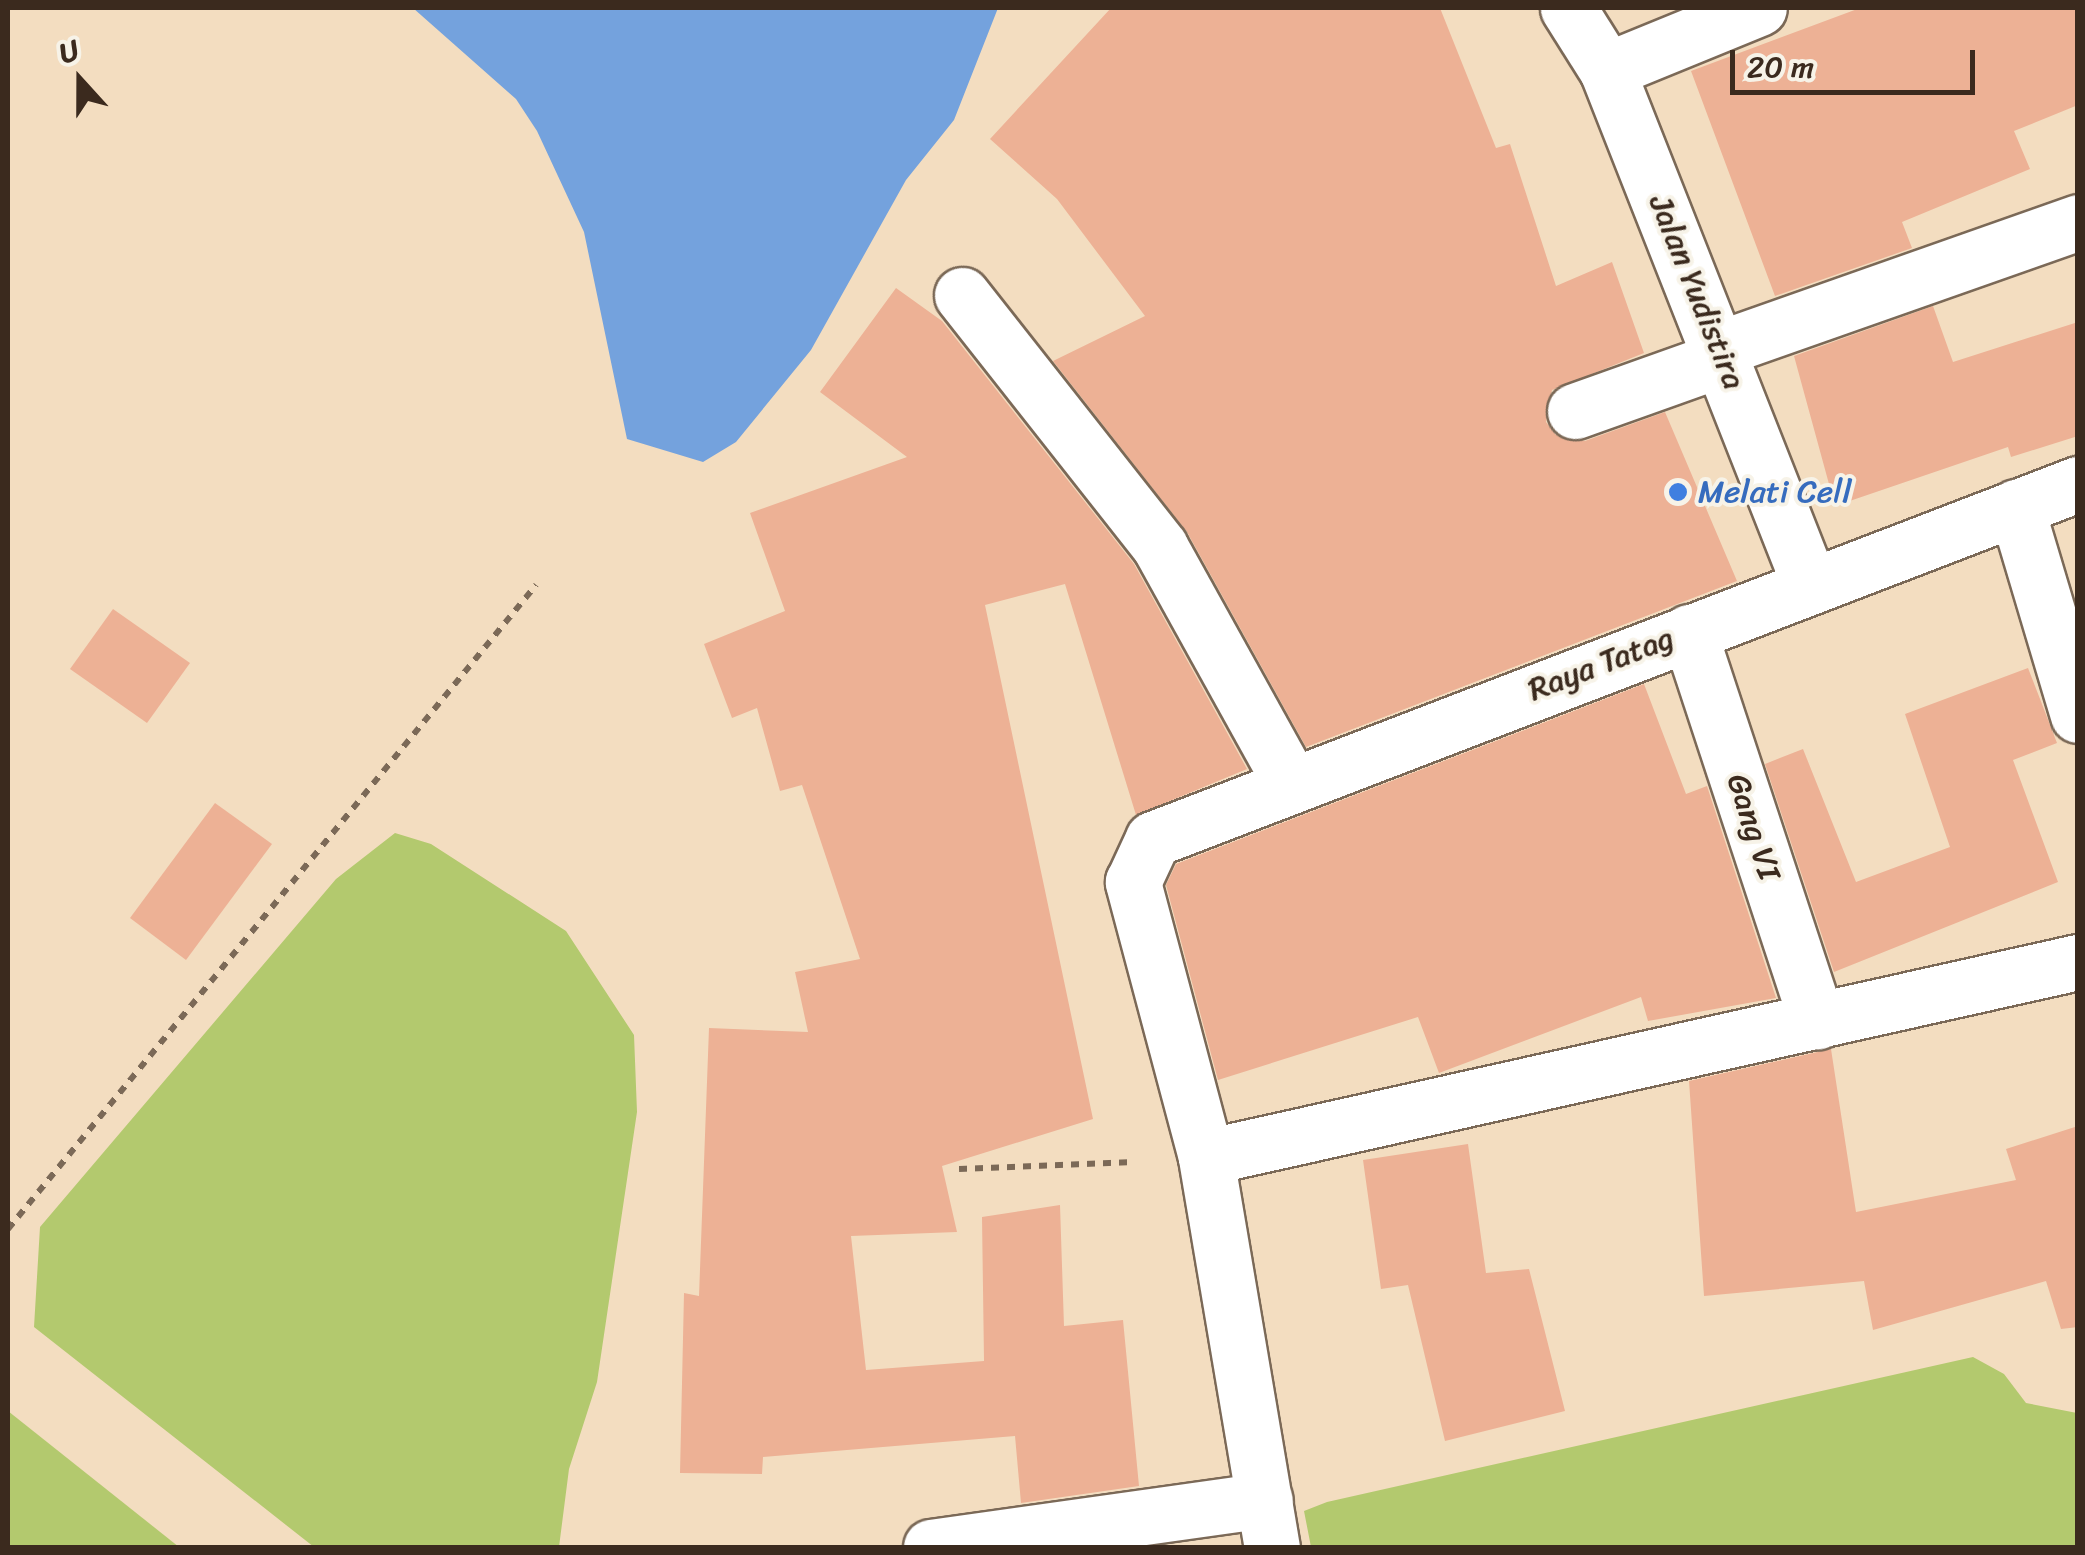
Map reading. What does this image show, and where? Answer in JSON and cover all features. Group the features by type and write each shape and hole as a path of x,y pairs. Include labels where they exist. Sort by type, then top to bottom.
{"street":[{"name":"Jalan Yudistira","path":"1568,8 1607,70 1722,352 1810,585"},
{"path":"1607,70 1758,8"},
{"path":"1575,410 2078,222"},
{"path":"962,294 1160,547 1290,782"},
{"name":"Raya Tatag","path":"1206,1157 1133,882 1136,861 1152,839 1290,782 2078,484"},
{"path":"2016,507 2078,715"},
{"name":"Gang VI","path":"1689,632 1817,1022"},
{"path":"931,1547 1269,1524 1206,1157 2078,962"}],"path":[{"path":"8,1229 536,586"},
{"path":"958,1169 1206,1157"}],"green space":[{"path":"395,833 431,844 566,931 634,1035 637,1112 597,1382 569,1469 559,1547 314,1547 34,1327 40,1227 336,879"},
{"path":"1973,1357 2004,1374 2026,1403 2077,1413 2077,1547 1311,1547 1304,1511 1327,1502"},
{"path":"8,1411 179,1547 8,1547"}],"water":[{"path":"413,8 998,8 954,120 906,180 811,350 736,442 703,462 627,439 584,232 537,131 516,99"}],"building":[{"path":"1111,8 1440,8 1496,148 1510,144 1556,286 1612,262 1644,353 1552,390 1546,422 1556,435 1585,441 1665,412 1737,581 1306,747 1187,532 1053,361 1145,316 1057,199 990,139"},
{"path":"1860,8 2078,8 2078,105 2014,131 2030,169 1902,222 1912,248 1775,296 1691,71"},
{"path":"896,288 942,321 1134,564 1247,769 1136,815 1065,584 985,605 1093,1119 942,1166 957,1232 851,1236 866,1370 984,1361 982,1217 1060,1205 1064,1326 1123,1320 1139,1486 1021,1503 1015,1436 763,1457 762,1474 680,1473 684,1293 699,1296 709,1028 808,1032 795,972 860,959 802,785 780,791 757,708 732,718 704,644 785,611 750,513 907,457 820,392"},
{"path":"1933,306 1953,362 2078,322 2078,436 2011,457 2008,447 1835,506 1794,356"},
{"path":"113,609 190,663 147,723 70,669"},
{"path":"2028,668 2057,743 2013,760 2058,882 1834,972 1765,764 1803,749 1856,882 1950,847 1905,714"},
{"path":"1644,684 1686,794 1707,786 1776,998 1648,1021 1641,997 1439,1073 1418,1017 1218,1080 1166,885 1176,864"},
{"path":"215,803 272,844 186,960 130,918"},
{"path":"1831,1049 1856,1212 2016,1180 2006,1149 2078,1126 2078,1327 2061,1329 2046,1281 1873,1330 1864,1281 1704,1296 1689,1081"},
{"path":"1468,1144 1486,1273 1529,1269 1565,1411 1445,1441 1408,1285 1381,1289 1363,1160"}],"place":[{"name":"Melati Cell","path":"1678,492"}]}
